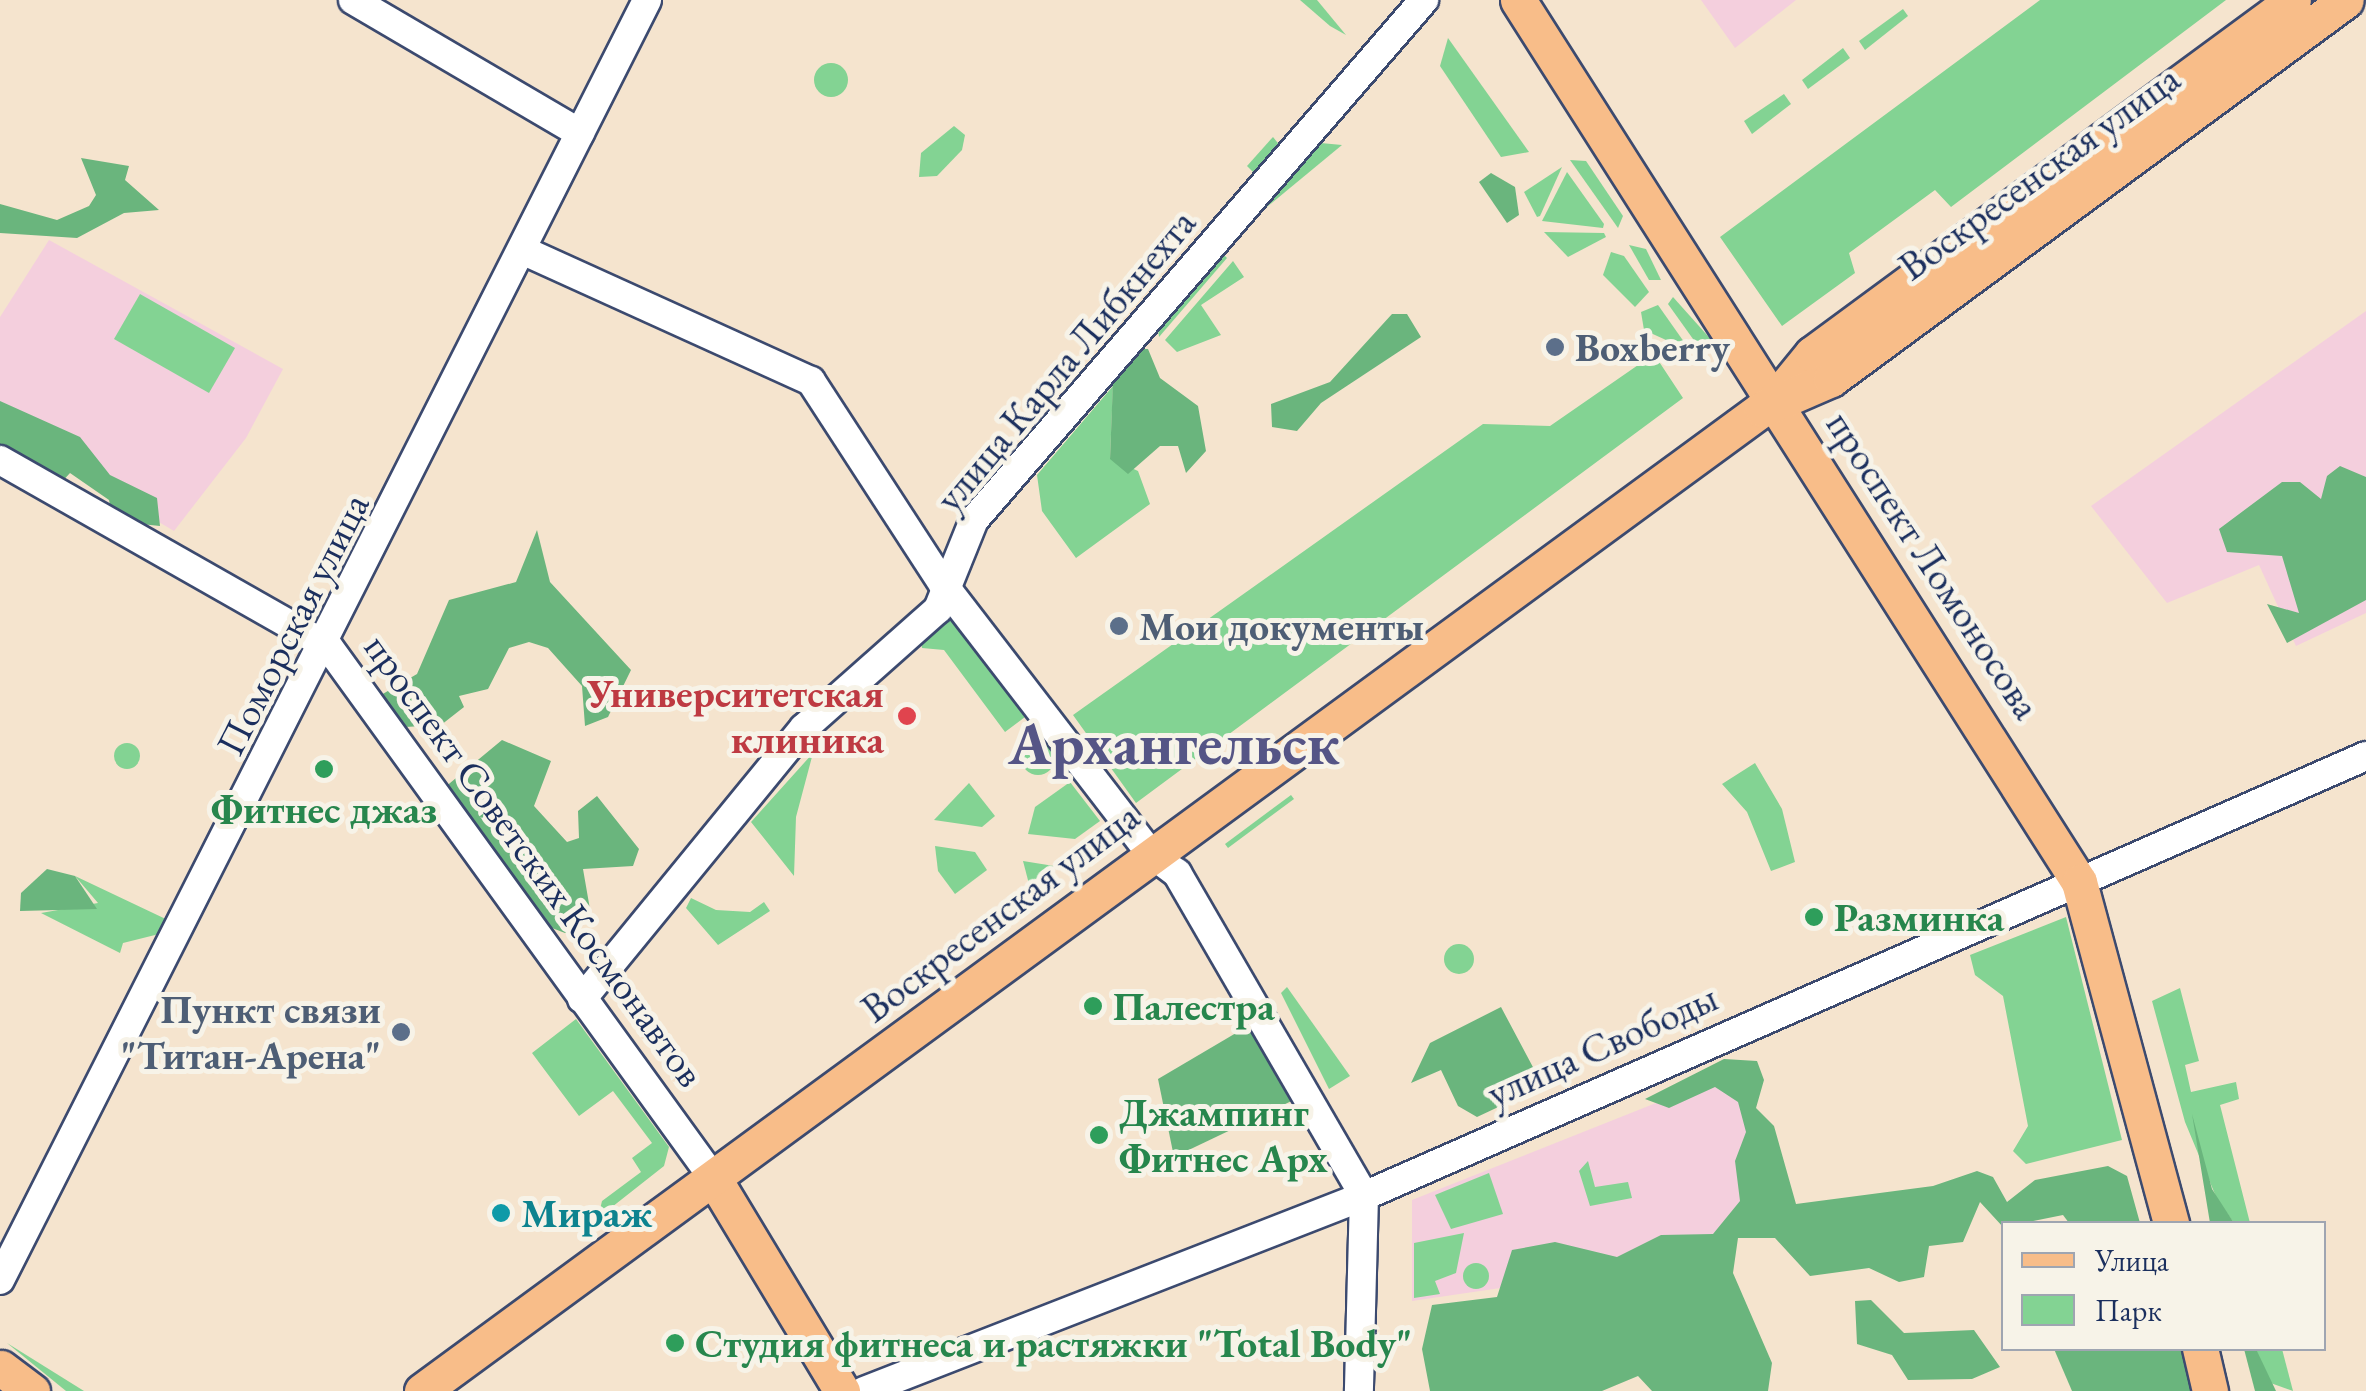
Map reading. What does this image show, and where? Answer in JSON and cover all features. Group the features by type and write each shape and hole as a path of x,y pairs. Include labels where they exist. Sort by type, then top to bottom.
{"main road":[{"name":"проспект Ломоносова","path":"1518,0 1776,399 2079,882 2170,1221"},
{"name":"Воскресенская улица","path":"422,1391 714,1179 1150,853 1776,399 1812,354 2293,0"},
{"name":"Воскресенская улица","path":"1776,399 1831,379 2346,0"},
{"name":"проспект Советских Космонавтов","path":"714,1179 842,1391"},
{"path":"2201,1351 2210,1391"},
{"path":"0,1367 22,1391"},
{"path":"0,1367 32,1391"}],"street":[{"path":"353,0 580,133"},
{"name":"Поморская улица","path":"0,1280 328,646 646,0"},
{"name":"улица Карла Либкнехта","path":"582,999 804,728 938,609 944,584 974,520 1424,0"},
{"path":"522,250 810,381 944,584 1150,853 1188,888 1364,1196 1359,1391"},
{"name":"проспект Советских Космонавтов","path":"0,460 328,646 714,1179"},
{"name":"улица Свободы","path":"864,1391 1364,1196 2366,756"}],"shaded area":[{"path":"1701,0 1796,0 1735,48"},
{"path":"49,240 283,369 246,438 174,531 0,428 0,317"},
{"path":"2366,311 2366,613 2296,646 2259,565 2167,603 2091,506"},
{"path":"1739,1070 1778,1226 1638,1268 1412,1301 1412,1200"}],"green space":[{"path":"1300,0 1317,0 1346,35 1330,26"},
{"path":"2040,0 2226,0 1951,207 1935,190 1849,253 1855,273 1782,326 1720,237"},
{"path":"1903,9 1908,16 1865,50 1859,41"},
{"path":"1448,38 1529,152 1501,157 1440,66"},
{"path":"1843,48 1850,58 1808,89 1802,80"},
{"path":"831,63 843,68 848,80 843,92 831,97 819,92 814,80 819,68"},
{"path":"1784,94 1791,104 1752,134 1744,121"},
{"path":"954,126 965,135 962,150 937,176 919,177 921,153"},
{"path":"1273,137 1285,152 1264,176 1254,173 1247,166"},
{"path":"1310,142 1342,145 1262,211 1254,203"},
{"path":"81,158 129,166 125,180 159,210 124,213 77,238 0,233 0,204 57,220 89,206 96,195"},
{"path":"1570,160 1586,161 1623,216 1618,228"},
{"path":"1562,167 1540,216 1537,217 1524,192"},
{"path":"1567,172 1604,224 1603,228 1542,221"},
{"path":"1491,173 1515,187 1519,215 1507,223 1479,182"},
{"path":"1544,232 1604,233 1606,237 1568,257"},
{"path":"1629,245 1646,249 1661,280 1649,280"},
{"path":"1611,252 1624,256 1649,292 1635,307 1603,275"},
{"path":"1225,256 1159,337 1157,322 1211,258"},
{"path":"1233,261 1244,277 1201,305 1221,335 1177,352 1165,340"},
{"path":"140,294 235,348 209,393 114,339"},
{"path":"1673,297 1715,344 1715,352 1703,353 1668,304"},
{"path":"1658,305 1688,350 1644,330 1641,312"},
{"path":"1392,314 1407,314 1421,337 1321,403 1297,431 1272,427 1271,404 1330,382"},
{"path":"1136,349 1148,349 1160,378 1198,406 1206,451 1186,473 1178,446 1160,446 1128,474 1110,459 1113,380"},
{"path":"1654,354 1683,398 1136,803 1073,715 1483,424 1550,426"},
{"path":"1113,386 1110,458 1138,471 1150,504 1076,558 1042,511 1037,475"},
{"path":"0,401 80,437 110,475 157,498 160,526 113,521 109,500 70,473 58,486 0,455"},
{"path":"2340,466 2366,477 2366,600 2287,643 2267,604 2299,613 2282,556 2227,552 2219,529 2282,482 2300,482 2321,499 2327,476"},
{"path":"537,530 550,582 631,670 608,717 585,726 582,686 548,648 529,642 509,648 488,689 459,696 464,707 441,725 405,727 381,695 417,674 449,600 516,582"},
{"path":"948,614 1025,717 1005,732 944,650 922,648 920,634"},
{"path":"502,740 551,761 534,806 567,842 579,838 578,811 597,796 639,849 633,866 583,869 591,915 565,933 539,923 444,788"},
{"path":"1038,741 1050,746 1055,758 1050,770 1038,775 1026,770 1021,758 1026,746"},
{"path":"127,743 136,747 140,756 136,765 127,769 118,765 114,756 118,747"},
{"path":"813,753 796,817 794,876 751,822"},
{"path":"1755,763 1782,809 1795,862 1771,871 1747,812 1722,784"},
{"path":"1070,782 1100,821 1075,839 1028,834 1035,807"},
{"path":"969,783 995,816 982,827 934,820"},
{"path":"1291,795 1294,799 1228,848 1225,844"},
{"path":"935,846 975,852 987,870 955,894 938,871"},
{"path":"1023,861 1054,866 1029,884"},
{"path":"47,869 75,876 97,909 20,911 21,893"},
{"path":"75,876 172,922 167,932 123,943 120,953 41,913 98,903"},
{"path":"691,898 716,910 750,912 764,902 770,911 718,945 686,908"},
{"path":"2066,917 2122,1140 2026,1164 2013,1151 2028,1126 2003,996 1975,975 1970,955"},
{"path":"1459,944 1470,948 1474,959 1470,970 1459,974 1448,970 1444,959 1448,948"},
{"path":"1287,987 1350,1076 1329,1089 1281,993"},
{"path":"2180,988 2199,1061 2185,1065 2191,1092 2236,1082 2239,1099 2220,1105 2249,1221 2233,1221 2217,1199 2185,1122 2152,1001"},
{"path":"1501,1007 1543,1086 1477,1117 1458,1106 1441,1070 1411,1083 1430,1043"},
{"path":"576,1019 669,1147 664,1166 598,1218 602,1201 641,1172 632,1158 652,1143 613,1091 579,1116 532,1053"},
{"path":"1253,1023 1300,1097 1174,1157 1158,1079"},
{"path":"1724,1059 1757,1061 1764,1080 1756,1108 1774,1126 1796,1204 1933,1186 1977,1171 1993,1177 2007,1202 2035,1180 2108,1166 2127,1176 2139,1221 2068,1221 2063,1215 2033,1221 2001,1221 2001,1225 1980,1202 1963,1242 1929,1246 1924,1277 1899,1282 1869,1268 1810,1276 1775,1238 1738,1238 1733,1273 1772,1363 1768,1391 1652,1391 1638,1376 1602,1391 1430,1391 1422,1349 1432,1305 1497,1297 1512,1250 1555,1242 1617,1257 1661,1235 1713,1234 1740,1201 1735,1161 1746,1132 1738,1102 1715,1087 1669,1108 1645,1099"},
{"path":"2192,1114 2212,1189 2233,1221 2210,1221"},
{"path":"1588,1161 1595,1187 1628,1182 1632,1198 1590,1206 1579,1171"},
{"path":"1489,1173 1503,1214 1451,1229 1435,1195"},
{"path":"1464,1233 1456,1273 1435,1281 1440,1294 1414,1298 1414,1243"},
{"path":"1476,1263 1485,1267 1489,1276 1485,1285 1476,1289 1467,1285 1463,1276 1467,1267"},
{"path":"1871,1300 1904,1333 1974,1330 2000,1367 1972,1379 1908,1380 1892,1355 1857,1344 1855,1301"},
{"path":"7,1343 84,1391 66,1391"},
{"path":"2055,1351 2181,1351 2197,1391 2072,1391"},
{"path":"2245,1351 2257,1351 2276,1391 2255,1391"},
{"path":"2257,1351 2283,1351 2293,1391 2265,1381"}],"place":[{"name":"Boxberry","path":"1555,347"},
{"name":"Мои документы","path":"1119,626"},
{"name":"Университетская клиника","path":"907,716"},
{"name":"Фитнес джаз","path":"324,769"},
{"name":"Разминка","path":"1814,917"},
{"name":"Палестра","path":"1093,1006"},
{"name":"Пункт связи \"Титан-Арена\"","path":"401,1032"},
{"name":"Джампинг Фитнес Арх","path":"1099,1135"},
{"name":"Мираж","path":"501,1213"},
{"name":"Студия фитнеса и растяжки \"Total Body\"","path":"675,1343"}],"district":[{"name":"Архангельск","path":"1174,743"}]}
